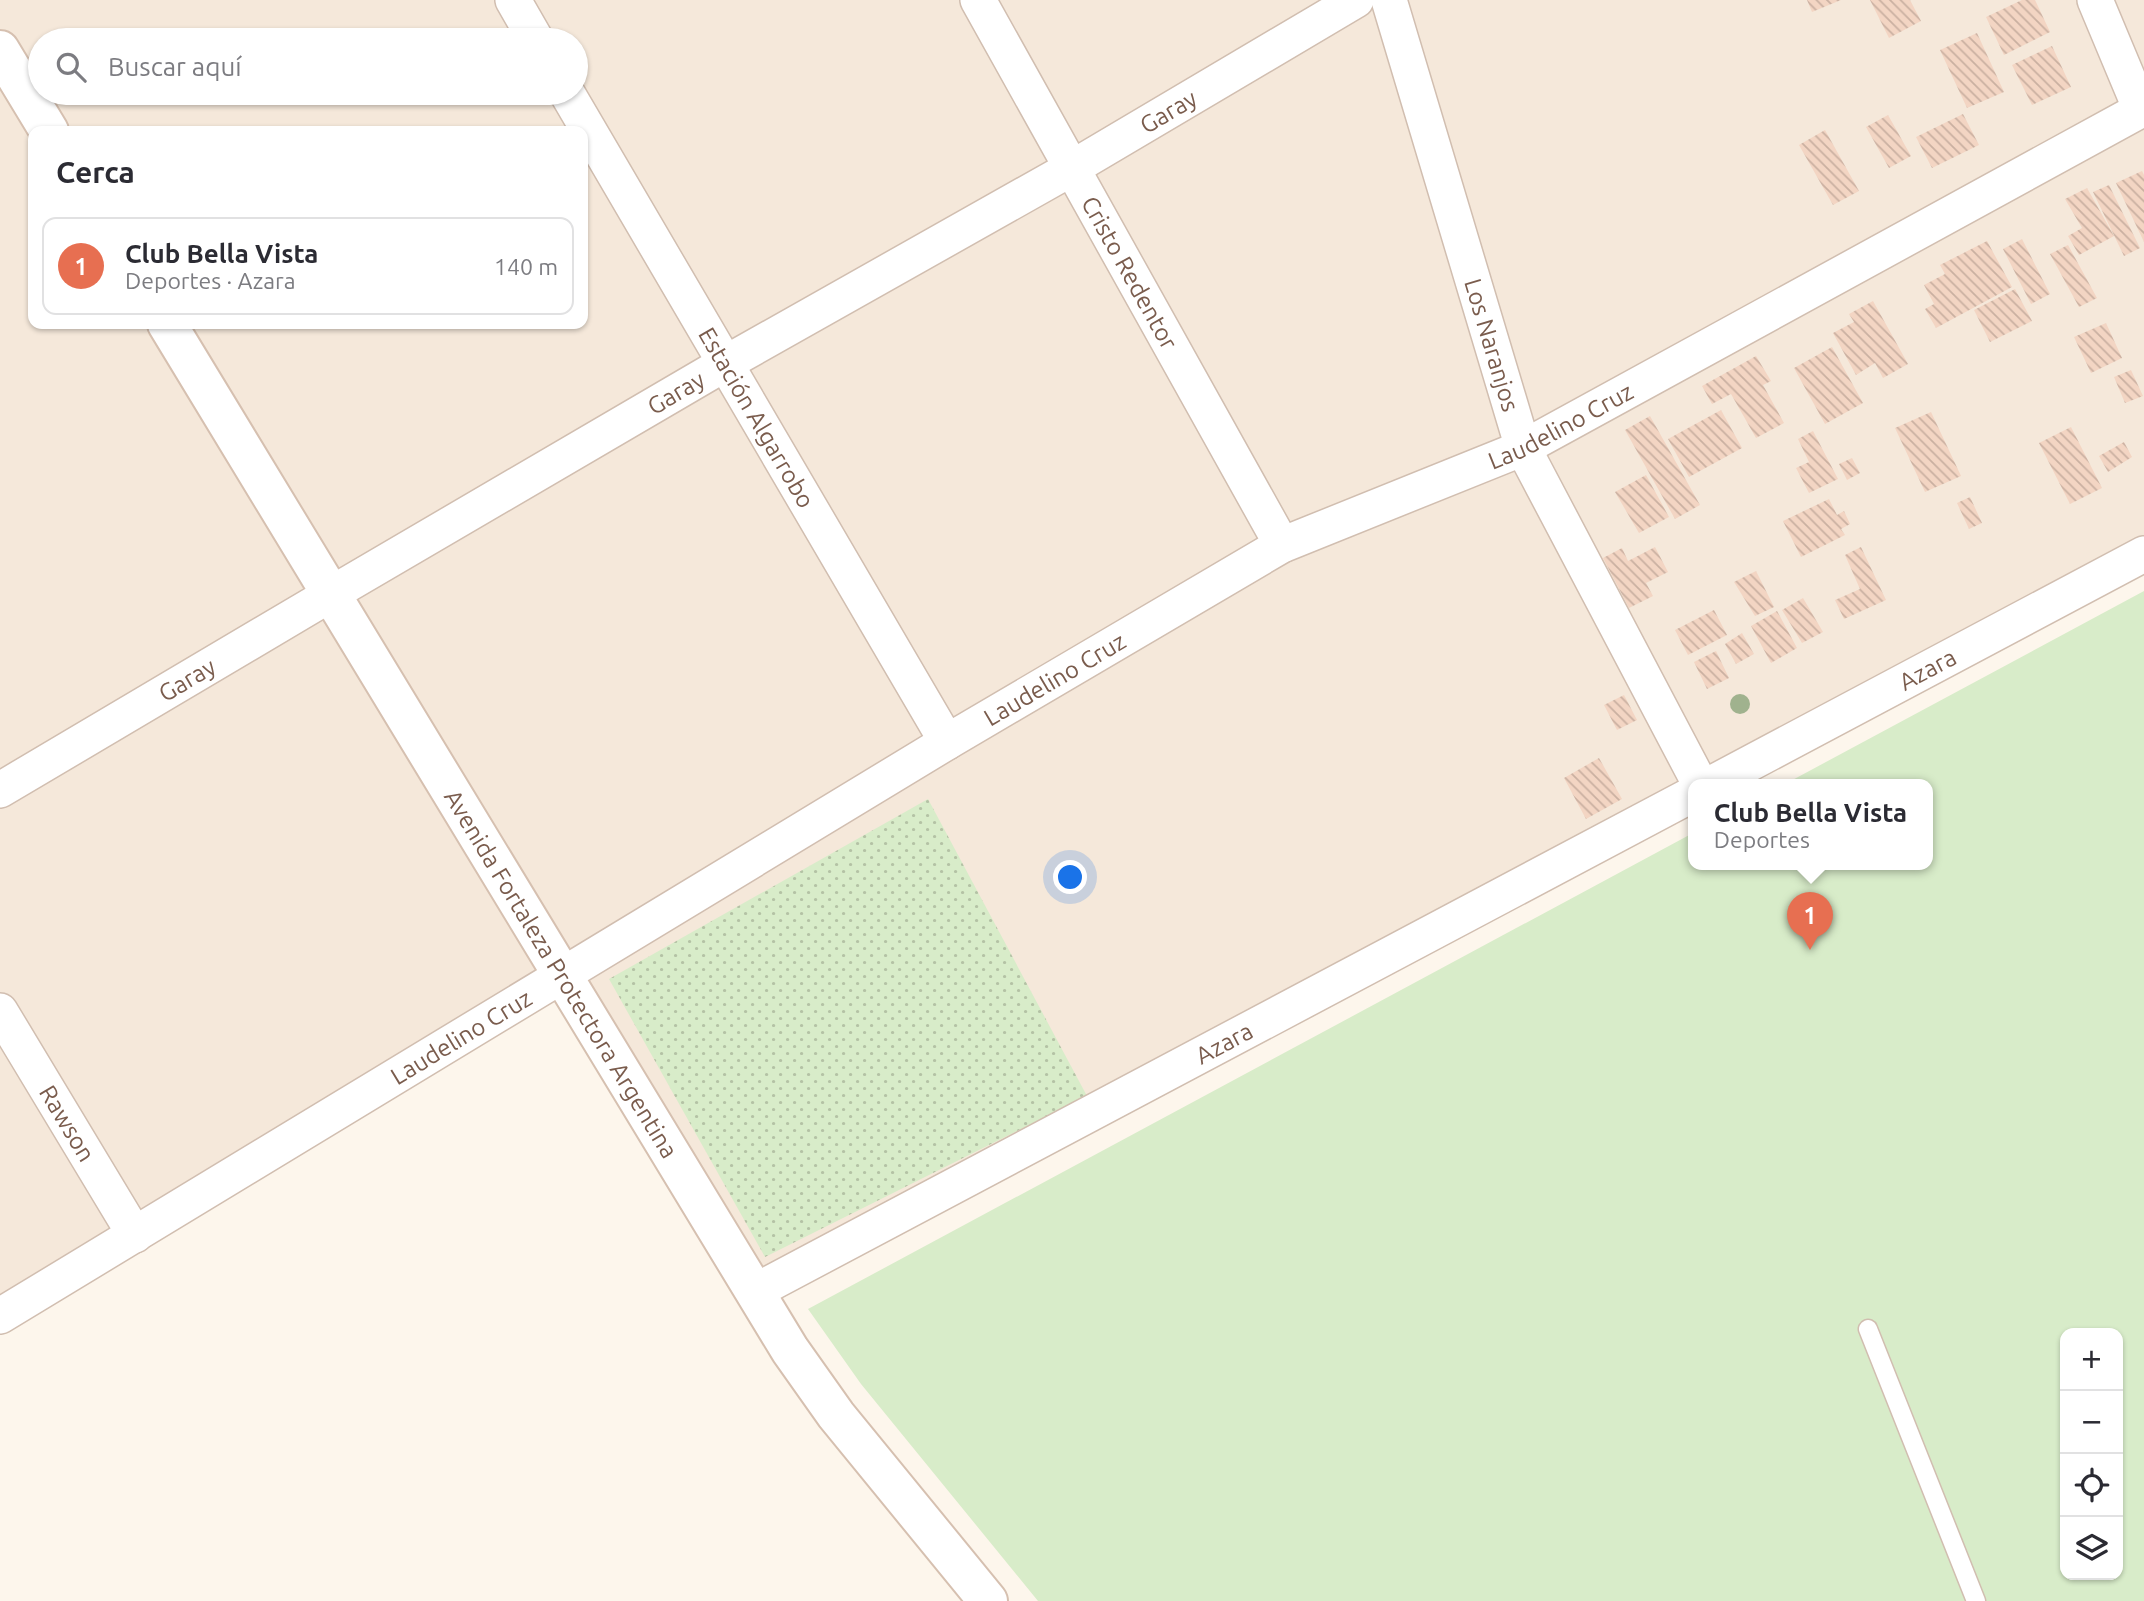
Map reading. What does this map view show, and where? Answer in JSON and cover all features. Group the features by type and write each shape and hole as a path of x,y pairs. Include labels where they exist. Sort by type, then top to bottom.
{"main road":[{"path":"0,50 28,96"},
{"path":"33,105 46,126"},
{"name":"Avenida Fortaleza Protectora Argentina","path":"169,329 754,1292 836,1415 988,1601"}],"street":[{"path":"513,0 529,28"},
{"name":"Cristo Redentor","path":"978,0 1282,545"},
{"name":"Garay","path":"0,790 331,593 726,363 1072,169 1356,0"},
{"name":"Los Naranjos","path":"1389,0 1523,448 1697,779"},
{"path":"2095,0 2143,109"},
{"name":"Estación Algarrobo","path":"574,105 586,126"},
{"name":"Laudelino Cruz","path":"0,1316 947,742 1282,545 1523,448 2143,109"},
{"name":"Estación Algarrobo","path":"588,129 947,742"},
{"name":"Azara","path":"1720,779 2144,554"},
{"name":"Azara","path":"754,1292 1688,797"},
{"name":"Rawson","path":"0,1011 135,1234"}],"lane":[{"path":"1868,1329 1976,1601"}],"shaded area":[{"path":"0,0 2144,0 2144,554 1720,779 1688,779 1688,796 754,1292 563,975 0,1316"}],"green space":[{"path":"2144,591 2144,1601 1038,1601 861,1384 808,1309 1688,836 1688,870 1933,870 1933,779 1794,779"},
{"path":"928,799 1087,1096 765,1257 609,979"}],"building":[{"path":"1807,0 1841,0 1812,12"},
{"path":"1870,0 1910,0 1921,21 1889,38"},
{"path":"2022,0 2035,0 2050,32 2004,55 1986,17"},
{"path":"1977,33 2004,92 1967,108 1940,50"},
{"path":"2052,46 2071,87 2032,105 2012,65"},
{"path":"1963,114 1979,145 1932,168 1916,137"},
{"path":"1888,115 1911,156 1889,168 1866,127"},
{"path":"1825,130 1859,191 1833,205 1799,145"},
{"path":"2142,171 2144,175 2144,242 2116,183"},
{"path":"2109,185 2140,248 2124,256 2093,192"},
{"path":"2087,188 2114,236 2079,255 2068,236 2082,228 2065,199"},
{"path":"2022,239 2050,294 2031,304 2003,249"},
{"path":"1987,241 2012,287 1936,328 1925,309 1934,304 1924,285 1945,274 1940,265"},
{"path":"2068,245 2097,298 2079,307 2050,254"},
{"path":"2015,289 2032,321 1990,342 1974,310"},
{"path":"1873,301 1908,364 1883,378 1875,363 1856,375 1833,333 1854,322 1849,314"},
{"path":"2106,323 2122,358 2091,373 2074,337"},
{"path":"1832,347 1863,403 1825,424 1794,368"},
{"path":"1756,356 1771,381 1763,385 1784,423 1756,438 1731,394 1712,404 1702,386"},
{"path":"2131,370 2143,396 2125,403 2114,377"},
{"path":"1721,410 1742,448 1689,477 1668,439"},
{"path":"1931,412 1961,476 1925,492 1895,428"},
{"path":"1650,416 1700,505 1675,519 1625,430"},
{"path":"2071,427 2102,488 2070,504 2039,443"},
{"path":"1813,431 1838,479 1809,493 1796,468 1809,462 1798,439"},
{"path":"2124,442 2132,457 2108,472 2099,456"},
{"path":"1852,458 1860,473 1847,480 1839,464"},
{"path":"1646,475 1669,517 1639,533 1615,492"},
{"path":"1970,497 1982,523 1969,529 1957,503"},
{"path":"1829,499 1837,515 1844,511 1850,524 1841,529 1845,535 1801,557 1783,521"},
{"path":"1655,547 1668,572 1646,583 1653,596 1629,608 1603,558 1622,548 1628,561"},
{"path":"1861,547 1886,600 1844,619 1835,600 1860,589 1845,555"},
{"path":"1756,571 1774,607 1755,616 1734,582"},
{"path":"1803,598 1823,632 1802,643 1782,610"},
{"path":"1714,610 1727,635 1688,655 1675,630"},
{"path":"1777,611 1797,648 1771,663 1751,626"},
{"path":"1742,633 1754,654 1736,664 1725,644"},
{"path":"1716,651 1729,678 1707,689 1694,662"},
{"path":"1624,695 1637,720 1617,730 1604,705"},
{"path":"1599,758 1622,799 1586,819 1564,778"}],"place":[{"name":"Club Bella Vista","path":"1810,950"}]}
